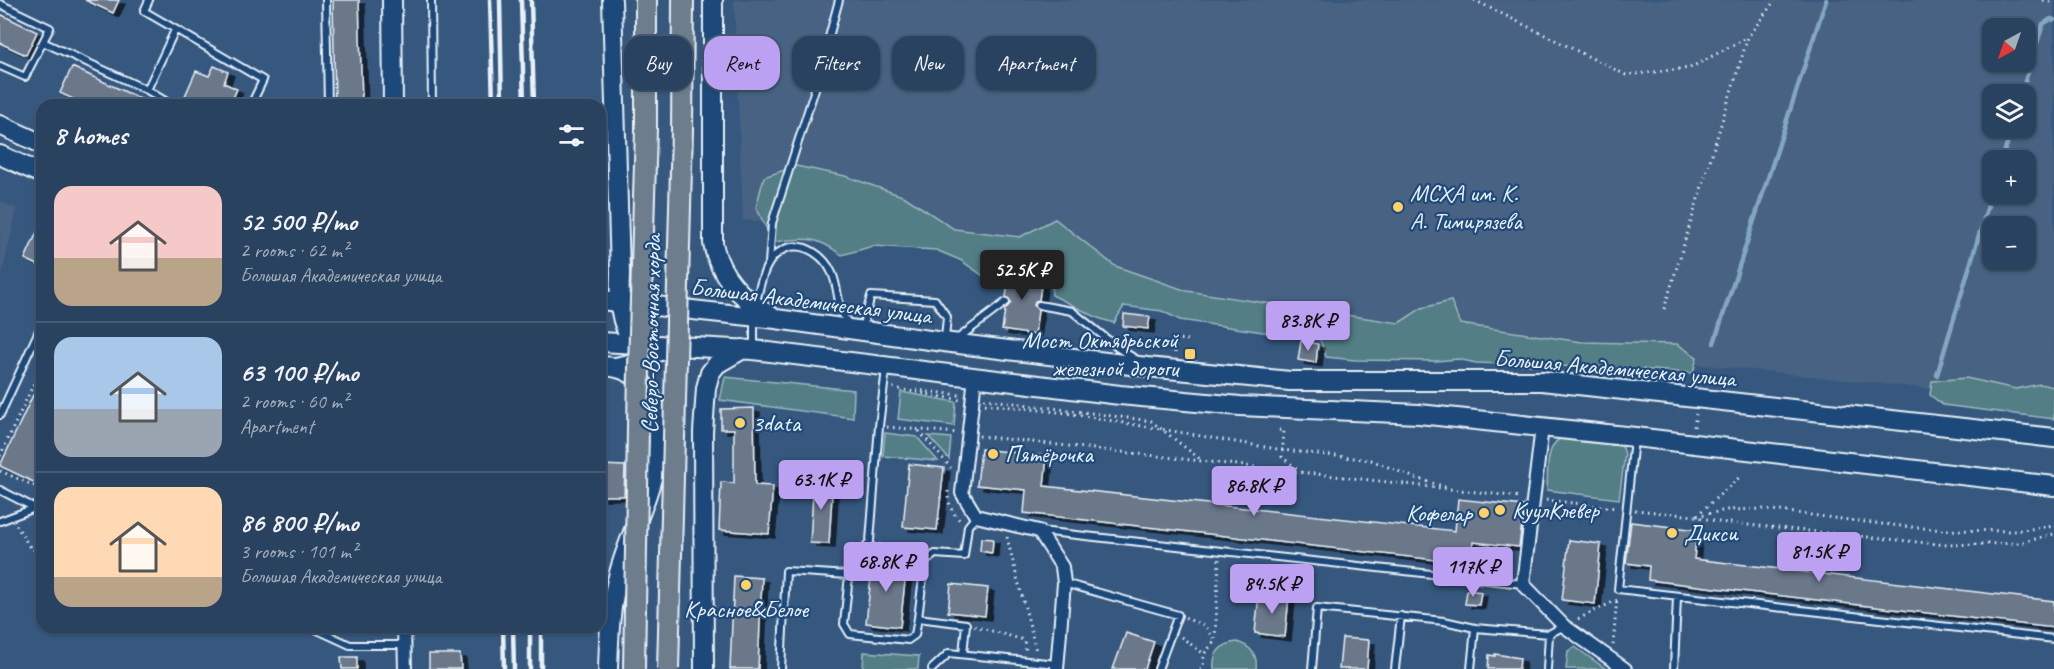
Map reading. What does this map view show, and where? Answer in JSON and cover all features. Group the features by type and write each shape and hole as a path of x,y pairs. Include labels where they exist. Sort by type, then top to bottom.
{"main road":[{"path":"392,0 393,99"},
{"path":"612,0 619,302 627,334 635,344"},
{"name":"Северо-Восточная хорда","path":"634,669 646,129 646,0"},
{"name":"Северо-Восточная хорда","path":"668,669 682,130 683,0"},
{"path":"713,0 712,243 723,273 755,312"},
{"path":"0,125 36,141"},
{"path":"0,155 36,171"},
{"name":"Большая Академическая улица","path":"606,301 755,312 776,319 948,343 1290,381 1542,381 2054,438"},
{"path":"606,342 748,349 1120,395 1230,405 1419,414 2054,486"},
{"path":"704,669 703,432 706,388 710,373 717,364 748,349"},
{"path":"606,367 631,372 640,378 655,402 659,427 659,444 654,469 619,573 612,609 609,669"}],"street":[{"path":"606,365 694,347"},
{"path":"975,377 962,493 976,516 1039,531 1062,567 1064,583 1057,666"},
{"path":"1542,427 1523,584 1564,626 1625,669"},
{"path":"404,633 405,669"}],"lane":[{"path":"149,0 144,11 263,80 254,99"},
{"path":"326,0 328,99"},
{"path":"431,0 432,99"},
{"path":"769,263 772,223 815,89 839,0"},
{"path":"0,4 50,28 25,77 0,66"},
{"path":"147,90 175,30"},
{"path":"43,42 162,99"},
{"path":"748,349 760,282 769,263 779,251 793,246 808,248 819,255 832,272 840,309 845,320 858,331 871,296 935,300 947,317 948,343"},
{"path":"948,343 1006,302"},
{"path":"1039,305 1072,311 1118,348 1148,367"},
{"path":"0,415 36,337"},
{"path":"887,365 879,426 870,541 849,575 844,624 850,634 908,640 915,635 925,562 935,554 964,556 968,526 976,516"},
{"path":"1635,437 1625,509 1618,589 2054,639"},
{"path":"0,490 36,507"},
{"path":"0,521 36,509"},
{"path":"1039,531 1523,584"},
{"path":"781,669 786,571 849,575"},
{"path":"1064,583 1178,615 1158,669"},
{"path":"1674,669 1677,597"},
{"path":"1312,669 1317,608 1444,621 1474,628 1549,634 1564,626"},
{"path":"1395,669 1401,616"},
{"path":"918,618 966,624 963,654"},
{"path":"1472,669 1474,628"},
{"path":"324,633 350,645 404,645"},
{"path":"1547,669 1549,634"},
{"path":"932,669 949,653 1039,662 1057,666"}],"path":[{"path":"1474,0 1626,75 1690,68 1748,37"},
{"path":"1664,309 1748,37 1775,0"},
{"path":"2043,0 2054,3"},
{"path":"697,297 698,286"},
{"path":"1175,353 1176,339 1189,340"},
{"path":"0,456 36,379"},
{"path":"884,386 1066,413 1283,450 1371,460 1415,478 1457,490"},
{"path":"1695,427 1696,411"},
{"path":"879,426 1695,516 1719,522 1947,545 2020,543 2054,534"},
{"path":"1164,429 1201,460"},
{"path":"917,430 951,468"},
{"path":"1279,430 1284,431 1282,457 1301,471"},
{"path":"950,478 952,456"},
{"path":"0,471 36,486"},
{"path":"1695,516 1742,474"},
{"path":"948,488 947,498 955,517 968,526"},
{"path":"1695,516 1727,510 1764,509 1944,530 2014,531 2054,526"},
{"path":"997,534 1016,539"},
{"path":"1007,537 1016,580 1023,598 1039,662"},
{"path":"870,541 925,562"},
{"path":"29,546 36,543"},
{"path":"1202,668 1204,654 1215,641 1220,551"},
{"path":"1612,659 1618,589"},
{"path":"1564,626 1617,600"},
{"path":"1178,615 1204,626 1215,641"},
{"path":"966,624 990,628 1024,639 1028,661"},
{"path":"1172,631 1204,654"}],"shaded area":[{"name":"МСХА им. К. А. Тимирязева","path":"734,0 2054,0 2054,402 1240,316 1063,258 743,220 738,90 780,90 780,36 735,36"},
{"path":"0,201 17,209 0,282"}],"green space":[{"path":"796,166 845,176 905,197 954,229 1020,237 1055,219 1115,266 1187,291 1399,323 1422,308 1451,301 1460,324 1582,342 1677,344 1697,357 1693,373 1476,363 1458,359 1355,360 1326,357 1320,340 1180,320 1162,311 1124,306 1114,323 1098,318 1052,295 1049,264 1011,259 985,277 960,260 936,250 873,246 842,255 816,241 773,242 756,207 764,177"},
{"path":"725,377 854,390 853,418 720,400"},
{"path":"1966,378 2016,389 2040,384 2054,387 2054,419 1943,405 1930,395 1932,381"},
{"path":"901,392 956,402 954,426 898,419"},
{"path":"885,433 917,437 938,461 883,456"},
{"path":"928,436 951,438 949,459"},
{"path":"1560,439 1623,448 1625,454 1619,499 1547,490 1550,455 1555,443"},
{"path":"1237,642 1252,651 1256,659 1256,669 1214,669 1214,658 1219,650"},
{"path":"1575,647 1606,669 1566,669 1568,651"},
{"path":"864,652 919,656 918,669 863,669"}],"building":[{"path":"85,0 119,0 113,13"},
{"path":"333,0 359,0 362,99 335,99"},
{"path":"0,14 37,32 26,55 0,43"},
{"path":"214,66 228,72 224,83 237,89 233,99 184,99 196,71 209,76"},
{"path":"72,67 141,99 73,99 60,93"},
{"path":"36,234 36,264 25,259"},
{"path":"1010,267 1043,272 1039,300 1035,301 1034,305 1038,310 1035,335 1002,330 1005,310 1011,302 1006,297"},
{"path":"1124,314 1150,317 1148,329 1123,326"},
{"path":"1301,341 1318,344 1316,363 1298,360"},
{"path":"33,395 36,397 36,483 0,466"},
{"path":"754,408 755,485 773,486 769,534 719,530 721,482 734,483 734,429 721,429 721,409"},
{"path":"981,449 1047,456 1044,486 1455,531 1458,499 1524,506 1519,547 1473,542 1471,564 1024,513 1026,490 977,485"},
{"path":"909,464 944,468 937,530 903,527"},
{"path":"606,465 625,466 624,496 606,496"},
{"path":"814,477 833,479 829,544 810,543"},
{"path":"1631,522 1697,530 1694,559 2054,601 2054,628 1648,580 1649,566 1626,563"},
{"path":"981,538 993,539 992,553 980,551"},
{"path":"1569,540 1601,544 1595,604 1562,600"},
{"path":"873,559 907,563 900,627 866,623"},
{"path":"734,576 762,578 758,669 730,669"},
{"path":"951,584 988,588 985,616 948,612"},
{"path":"1467,590 1481,592 1479,605 1465,604"},
{"path":"1259,594 1289,597 1285,637 1255,633"},
{"path":"1126,633 1154,642 1145,669 1113,669"},
{"path":"1342,638 1369,640 1367,669 1339,669"},
{"path":"429,654 460,654 461,669 429,669"},
{"path":"1495,654 1520,658 1519,669 1488,669 1489,655 1495,656"},
{"path":"341,657 357,657 357,669 342,669"}],"waterway":[{"path":"1714,343 1826,0"},
{"path":"2024,84 2043,24 2051,19 2054,20"},
{"path":"2005,150 2009,138"},
{"path":"1937,375 1988,204"}],"railway":[{"path":"490,0 493,99"},
{"path":"500,0 502,99"},
{"path":"521,0 524,99"},
{"path":"531,0 534,99"},
{"path":"503,633 504,669"},
{"path":"513,633 514,669"},
{"path":"530,633 530,669"},
{"path":"541,633 541,669"}],"place":[{"name":"МСХА им. К. А. Тимирязева","path":"1398,207"},
{"name":"Мост Октябрьской железной дороги","path":"1190,354"},
{"name":"3data","path":"740,423"},
{"name":"Пятёрочка","path":"993,454"},
{"name":"КуулКлевер","path":"1500,510"},
{"name":"Кофелар","path":"1484,513"},
{"name":"Дикси","path":"1672,533"},
{"name":"Красное&Белое","path":"746,585"}]}
